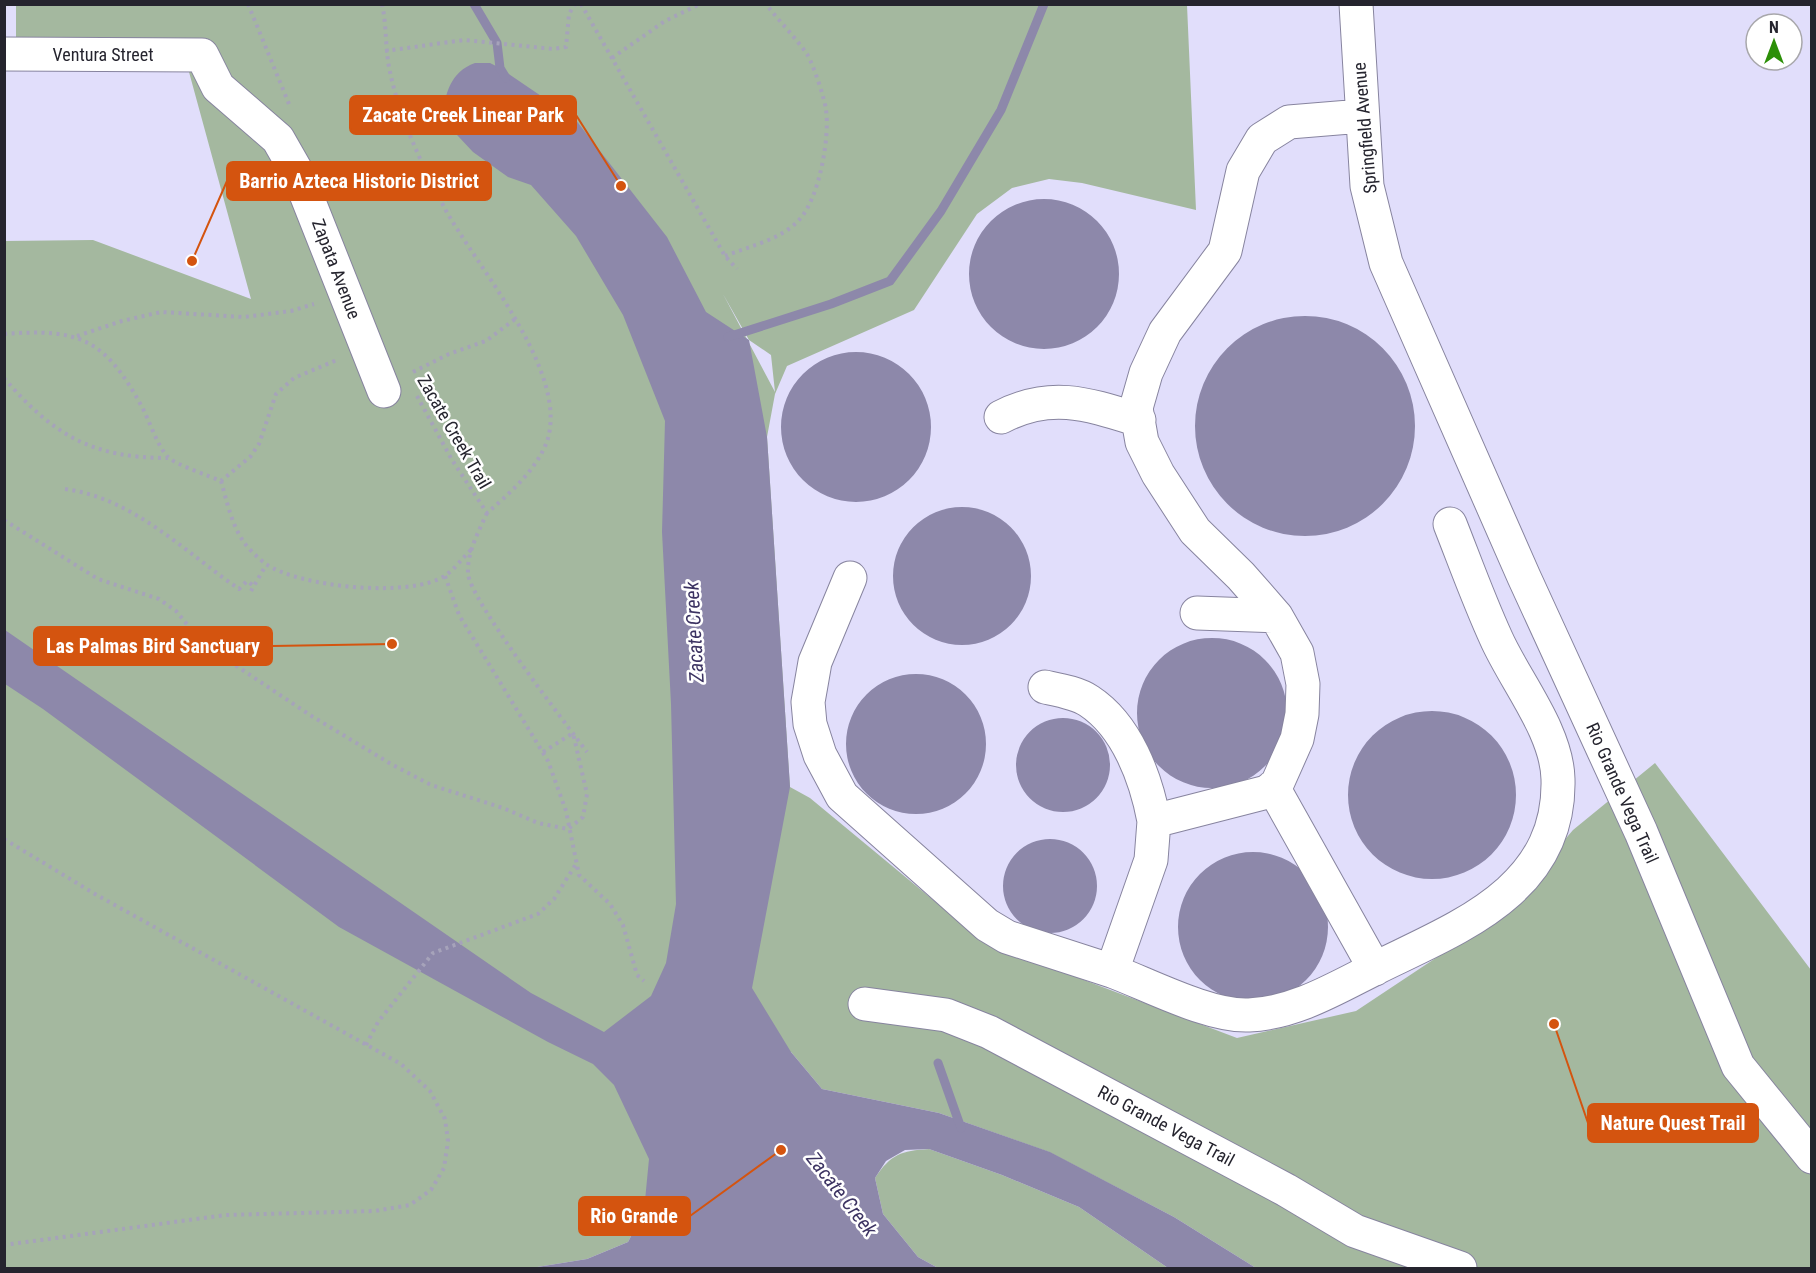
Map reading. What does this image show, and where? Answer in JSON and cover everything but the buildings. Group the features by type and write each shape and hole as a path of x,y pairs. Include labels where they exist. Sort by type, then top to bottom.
{"street":[{"name":"Springfield Avenue","path":"1356,4 1367,186 1386,263 1453,416"},
{"name":"Ventura Street","path":"4,54 206,48"},
{"name":"Zapata Avenue","path":"206,48 218,87 278,139 298,174 367,348 395,383"},
{"path":"1154,821 1247,799 1267,792 1273,787 1280,778 1297,739 1302,714 1303,684 1297,653 1276,616 1241,576 1195,531 1158,474 1142,442 1136,408 1146,374 1165,332 1225,250 1243,171 1262,139 1289,122 1362,116"},
{"path":"1001,417 1020,408 1045,402 1072,401 1139,420"},
{"name":"Rio Grande Vega Trail","path":"1453,416 1641,832 1737,1066 1812,1157"},
{"path":"850,578 815,662 808,702 810,723 831,780 855,808 987,925 1007,937 1112,970 1211,1009 1231,1015 1249,1015 1296,1005 1470,922 1505,898 1538,857 1549,837 1555,817 1558,776 1554,753 1496,639 1450,524"},
{"path":"1197,614 1276,616"},
{"path":"1045,687 1087,699 1106,713 1122,735 1135,760 1150,800 1154,821 1150,860 1112,970"},
{"path":"1273,787 1375,969"},
{"name":"Rio Grande Vega Trail","path":"865,1004 946,1015 989,1032 1286,1190 1354,1231 1460,1269"}],"path":[{"path":"248,4 264,48 293,113"},
{"name":"Zacate Creek Trail","path":"382,4 386,22 386,51 399,104 425,167 445,209 515,319 540,371 548,400 550,429 545,445 511,493 487,513 452,460 416,394"},
{"path":"386,51 464,40 553,49 566,47 569,14 575,4"},
{"path":"581,4 725,256 737,269"},
{"path":"612,58 665,21 700,4"},
{"path":"725,256 770,238 792,227 801,219 816,190 823,165 826,110 808,56 766,4"},
{"path":"329,194 386,186 425,167"},
{"path":"77,336 152,314 185,312 224,317 266,315 291,311 345,293"},
{"path":"395,383 449,354 486,341 515,319"},
{"path":"4,334 56,333 77,336 96,346 116,366 141,406 168,458"},
{"path":"221,481 250,457 259,444 276,394 294,378 367,348"},
{"path":"4,378 58,431 81,443 110,452 168,458 221,481"},
{"path":"221,481 233,522 246,545 266,565 308,579 352,588 391,588 423,584 445,576 472,549"},
{"path":"65,489 126,509 154,526 239,589 247,581 253,588 266,565"},
{"path":"487,513 472,549 468,574 471,587 587,752"},
{"path":"4,520 98,579 159,600 176,611 200,640 217,653 310,716 431,785 503,808 538,823 568,829 583,818 587,794 573,733"},
{"path":"445,576 459,615 543,752 566,811 579,875 610,904 623,925 637,975 644,981"},
{"path":"543,752 573,733"},
{"path":"4,839 95,894 401,1064 430,1091 445,1119 448,1141 444,1168 431,1190 410,1205 375,1211 226,1215 4,1245"},
{"path":"366,1045 378,1022 433,953 538,914 554,899 576,863"}],"green space":[{"path":"16,5 1187,5 1196,210 1082,183 1049,179 1012,188 977,214 914,310 787,366 775,394 767,437 790,787 810,798 984,942 1237,1038 1356,1011 1502,914 1573,830 1655,763 1811,970 1811,1268 1256,1268 1174,1217 1049,1152 939,1113 822,1089 791,1052 644,1211 628,1242 587,1259 531,1268 5,1268 4,241 93,240 251,299 189,72 16,66","holes":["723,294 749,340 771,355 775,392"]},
{"path":"929,1149 1002,1175 1079,1207 1168,1268 938,1268 918,1257 883,1214 875,1178 886,1164 898,1155"}],"water":[{"path":"475,63 490,63 500,68 575,119 667,237 706,312 749,340 767,437 790,787 752,988 791,1052 822,1089 939,1113 1050,1152 1174,1217 1256,1268 1168,1268 1079,1207 1002,1175 929,1149 905,1150 886,1161 875,1178 883,1214 918,1257 938,1268 531,1268 587,1259 628,1242 644,1211 649,1159 614,1085 593,1064 548,1042 339,927 43,709 5,684 5,630 531,993 604,1032 651,996 666,963 676,904 671,704 662,532 665,421 623,315 576,236 531,185 508,177 473,152 442,119 447,93 454,78"},
{"path":"1044,199 1073,204 1086,211 1097,221 1107,232 1114,245 1119,274 1114,303 1107,316 1097,327 1086,337 1073,344 1044,349 1015,344 1002,337 991,327 981,316 974,303 969,274 974,245 981,232 991,221 1002,211 1015,204"},
{"path":"1294,316 1316,316 1347,324 1366,334 1383,348 1397,365 1407,384 1415,415 1415,437 1407,468 1397,487 1383,504 1366,518 1347,528 1316,536 1294,536 1253,523 1235,511 1220,496 1203,468 1195,437 1195,415 1208,374 1220,356 1235,341 1263,324"},
{"path":"856,352 885,357 898,364 909,374 919,385 926,398 931,427 926,456 919,469 909,480 898,490 885,497 856,502 827,497 814,490 803,480 793,469 786,456 781,427 786,398 793,385 803,374 814,364 827,357"},
{"path":"962,507 989,512 1001,518 1011,527 1020,537 1026,549 1031,576 1026,603 1020,615 1011,625 1001,634 989,640 962,645 935,640 923,634 913,625 904,615 898,603 893,576 898,549 904,537 913,527 923,518 935,512"},
{"path":"1212,638 1241,643 1254,650 1265,660 1275,671 1282,684 1287,713 1282,742 1275,755 1265,766 1254,776 1241,783 1212,788 1183,783 1170,776 1159,766 1149,755 1142,742 1137,713 1142,684 1149,671 1159,660 1170,650 1183,643"},
{"path":"916,674 943,680 955,686 965,695 974,705 980,717 986,744 980,771 974,783 965,793 955,802 943,808 916,814 889,808 877,802 867,793 858,783 852,771 846,744 852,717 858,705 867,695 877,686 889,680"},
{"path":"1432,711 1448,712 1464,717 1492,735 1510,763 1515,779 1515,811 1510,827 1492,855 1464,873 1448,878 1432,879 1416,878 1400,873 1372,855 1354,827 1349,811 1348,795 1349,779 1354,763 1372,735 1400,717 1416,712"},
{"path":"1054,718 1072,718 1097,731 1107,747 1110,765 1107,783 1097,799 1072,812 1054,812 1029,799 1016,774 1016,756 1029,731"},
{"path":"1041,839 1059,839 1084,852 1094,868 1097,886 1094,904 1084,920 1059,933 1041,933 1016,920 1003,895 1003,877 1016,852"},
{"path":"1253,852 1268,853 1282,858 1295,864 1306,874 1316,885 1322,898 1327,912 1327,942 1322,956 1316,969 1306,980 1295,990 1282,996 1268,1001 1253,1002 1238,1001 1224,996 1211,990 1200,980 1190,969 1184,956 1179,942 1178,927 1179,912 1184,898 1190,885 1200,874 1211,864 1224,858 1238,853"}],"waterway":[{"name":"Zacate Creek","path":"474,4 497,43 500,68 506,78"},
{"path":"728,337 831,304 890,281 941,211 1001,110 1044,4"},
{"path":"938,1063 961,1128"}],"place":[{"name":"Zacate Creek Linear Park","path":"621,186"},
{"name":"Barrio Azteca Historic District","path":"192,261"},
{"name":"Las Palmas Bird Sanctuary","path":"392,644"},
{"name":"Nature Quest Trail","path":"1554,1024"},
{"name":"Rio Grande","path":"781,1150"}]}
